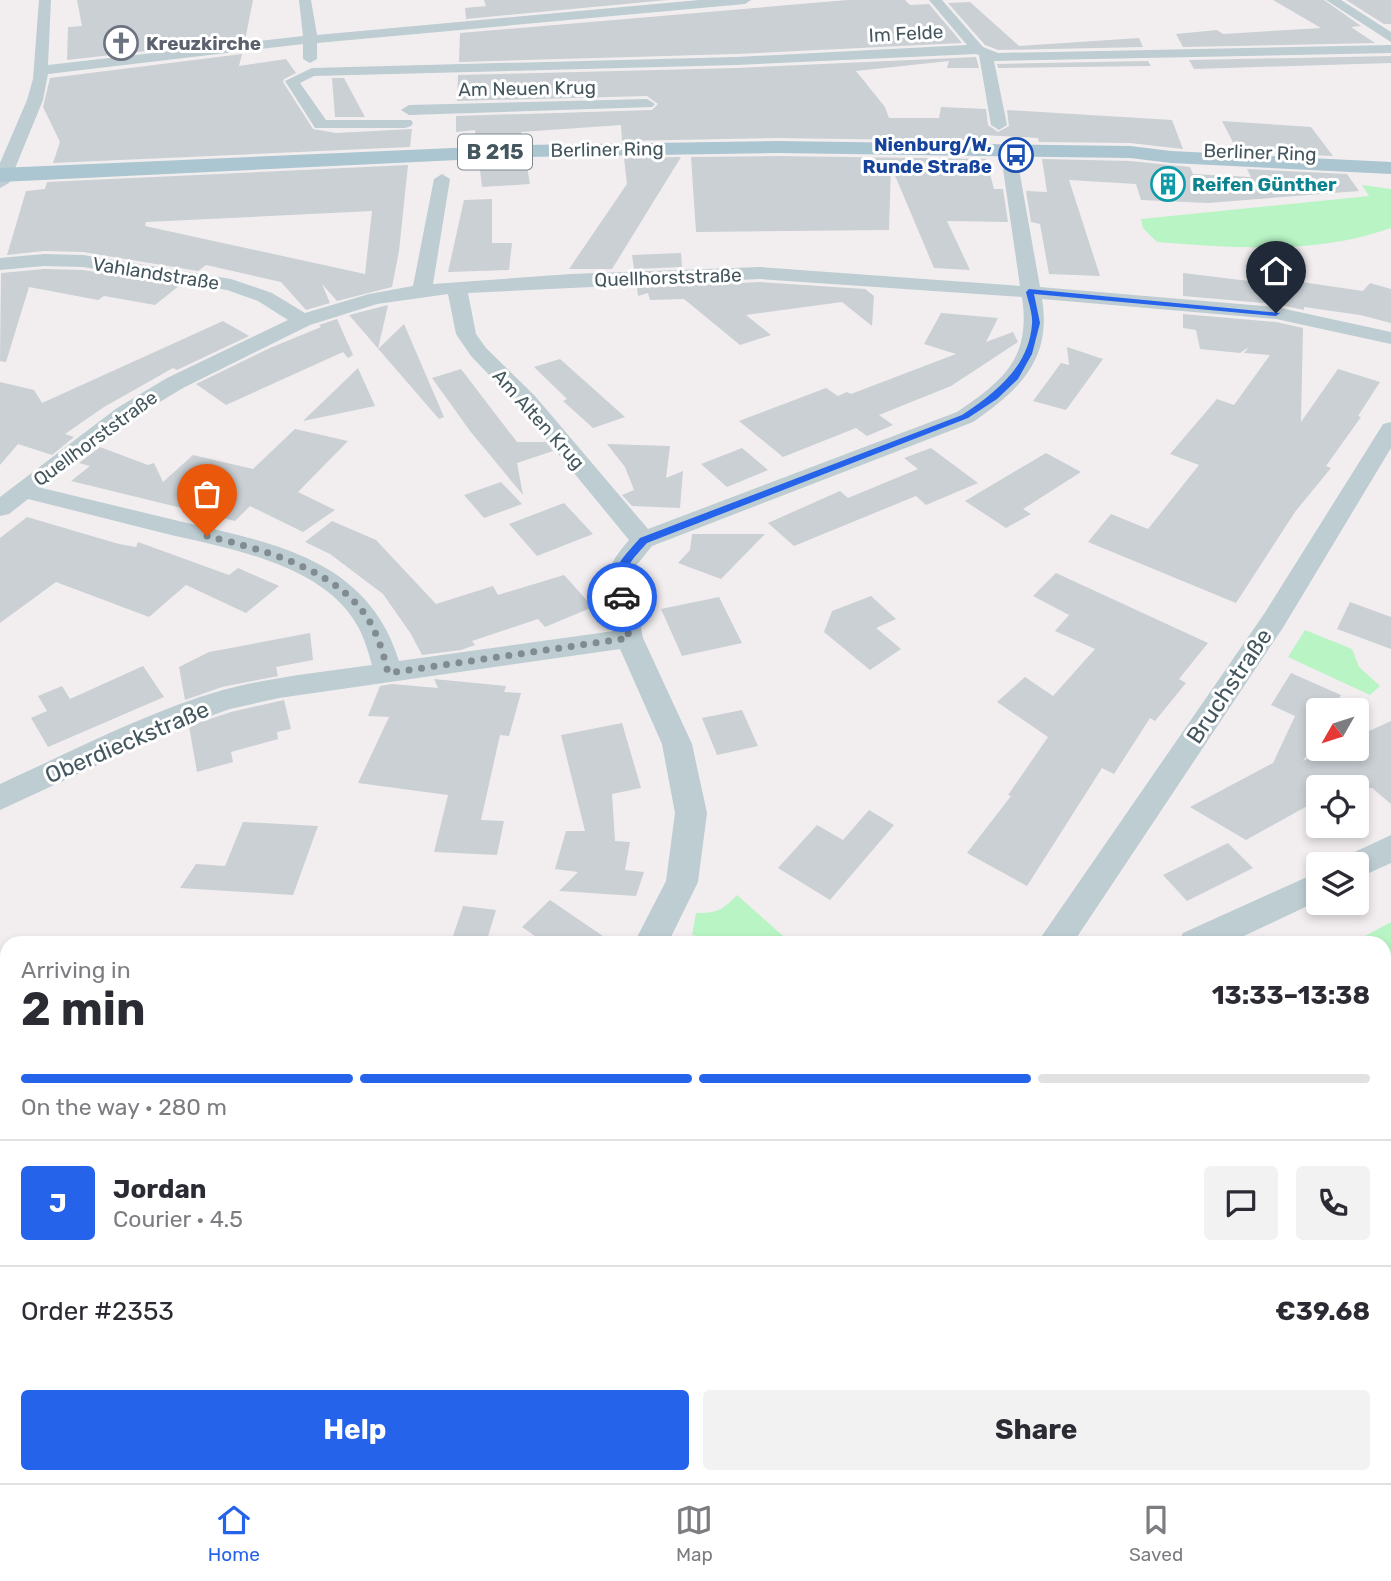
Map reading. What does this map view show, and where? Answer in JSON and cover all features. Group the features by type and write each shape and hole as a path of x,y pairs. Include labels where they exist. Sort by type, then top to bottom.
{"main road":[{"name":"Berliner Ring","path":"1,177 523,150 791,147 1130,152 1171,157 1391,168"},
{"name":"Berliner Ring","path":"1130,152 1159,148 1391,158"}],"street":[{"path":"1,177 35,100 41,70 45,0"},
{"path":"305,0 311,39 309,70 312,72"},
{"path":"41,70 311,39 496,27 631,4 746,0"},
{"path":"935,0 982,52 999,125"},
{"path":"1332,0 1391,38"},
{"name":"Im Felde","path":"411,103 503,62 982,52 996,57 1391,49"},
{"name":"Am Neuen Krug","path":"411,103 312,72 292,81 321,125 411,103 647,104"},
{"path":"654,936 681,882 691,813 677,744 629,638 619,582 622,565 643,540 965,417 994,397 1015,377 1028,354 1036,323 1011,169"},
{"path":"423,290 442,179"},
{"name":"Vahlandstraße","path":"0,264 44,260 83,261 230,285 265,297 303,321"},
{"name":"Quellhorststraße","path":"0,509 148,398 226,356 303,321 376,298 423,290 571,280 760,273 1276,313 1391,338"},
{"name":"Am Alten Krug","path":"457,288 466,334 478,352 527,401 643,540"},
{"name":"Bruchstraße","path":"1064,936 1274,620 1391,429"},
{"path":"23,491 256,548 296,563 319,575 359,608 374,630 388,673"},
{"name":"Oberdieckstraße","path":"0,798 172,718 226,700 279,688 629,638"},
{"path":"1369,859 1391,848"},
{"path":"1210,936 1306,892"}],"green space":[{"path":"1362,185 1391,189 1391,228 1333,242 1304,246 1246,247 1157,242 1143,228 1141,219 1369,196"},
{"path":"1305,630 1352,649 1359,667 1380,686 1370,695 1288,657"},
{"path":"737,895 783,936 692,935 696,913 709,913 728,904"},
{"path":"1391,922 1391,936 1365,936"}],"building":[{"path":"77,0 253,0 245,40 67,60 68,27 82,26"},
{"path":"484,0 668,0 466,19 465,8 486,6"},
{"path":"848,0 905,0 910,5 929,4 962,43 736,54 459,62 460,33"},
{"path":"1273,0 1324,0 1361,26 1351,27 1375,43 1183,47 1176,34 1217,30 1223,34 1321,28"},
{"path":"1346,0 1391,0 1391,24 1384,24"},
{"path":"970,2 1019,46 1139,38 1143,47 998,50 985,45 948,3"},
{"path":"242,54 239,66 286,59 296,73 283,82 313,129 336,133 412,129 410,147 53,163 60,142 43,107 50,78"},
{"path":"1391,56 1391,63 1194,69 1189,60"},
{"path":"976,57 979,68 947,68 949,61 856,71 885,107 889,118 939,118 941,107 986,109 988,125 998,132 1009,126 1007,110 1172,120 1183,149 1130,143 1039,142 1038,138 983,135 984,137 980,137 981,141 777,138 622,141 621,125 521,132 523,142 477,144 475,130 456,132 456,116 652,110 658,104 647,96 457,101 458,75 736,68"},
{"path":"1148,61 1151,66 998,68 997,64"},
{"path":"332,78 344,78 365,117 335,117"},
{"path":"1222,121 1311,127 1333,156 1238,152"},
{"path":"681,157 612,269 569,269 627,184 624,158"},
{"path":"691,157 986,159 994,189 1003,189 1008,222 947,221 970,270 934,268 891,166 889,230 696,232"},
{"path":"1042,159 1130,161 1190,167 1193,174 1251,177 1247,169 1347,174 1359,191 1208,203 1141,200 1136,184 1069,180 1100,276 1049,274 1040,224 1031,222 1026,191 1047,192"},
{"path":"526,160 530,184 482,187 479,162"},
{"path":"408,165 399,251 392,287 337,301 322,284 330,303 306,310 281,282 206,265 198,271 83,252 44,251 7,255 26,191 45,189 47,182","holes":["372,211 365,274 145,226 146,222"]},
{"path":"492,199 492,243 512,243 509,270 448,272 464,200"},
{"path":"681,253 682,267 634,269 632,255"},
{"path":"1252,267 1289,273 1288,280 1363,291 1370,283 1391,289 1391,323 1360,315 1304,307 1304,310 1276,304 1183,296 1183,273 1249,281"},
{"path":"44,269 83,270 180,285 155,305 104,296 98,300 29,287 6,362 0,361 1,273"},
{"path":"760,282 865,289 874,296 872,326 842,302 746,315 771,335 740,345 684,299 650,300 648,293 638,296 637,288"},
{"path":"388,305 378,349 349,315"},
{"path":"941,313 998,318 986,342 1013,332 1018,342 951,386 879,415 893,425 867,436 856,428 783,457 739,421 826,388 838,396 847,392 851,394 956,354 924,344"},
{"path":"1183,314 1276,322 1303,328 1301,422 1338,369 1380,382 1358,416 1361,417 1326,466 1331,468 1295,512 1236,603 1088,542 1111,514 1148,529 1199,465 1170,454 1217,399 1234,405 1270,355 1244,353 1249,347 1240,353 1200,349 1196,330 1183,328"},
{"path":"337,319 353,355 348,358 343,352 226,405 196,384 321,327 319,325"},
{"path":"223,321 249,336 177,370 173,368 104,407 65,434 74,437 52,455 18,444 0,465 0,382 34,390 42,403"},
{"path":"404,324 444,417 439,419 378,349"},
{"path":"1067,347 1103,359 1066,410 1033,401 1061,363 1069,365"},
{"path":"560,359 625,417 593,428 563,401 567,399 534,367"},
{"path":"358,368 375,406 303,421"},
{"path":"461,369 517,442 546,442 553,451 517,463 523,495 470,431 432,378"},
{"path":"295,429 348,441 298,492 335,510 303,532 250,506 235,521 71,481 90,466 79,463 100,447 148,465 154,463 163,482 193,455 253,469"},
{"path":"607,444 670,446 666,478 683,471 680,508 632,506 622,495 634,490 625,467"},
{"path":"742,448 768,470 727,487 701,464"},
{"path":"931,448 978,483 926,505 916,496 794,546 768,523 840,491 848,498 918,469 904,458"},
{"path":"1046,453 1081,472 1023,509 1031,514 1006,528 965,501"},
{"path":"501,482 522,504 484,518 464,495"},
{"path":"564,503 593,534 537,556 509,524"},
{"path":"27,517 119,544 136,547 138,542 229,575 238,568 279,586 246,613 186,585 149,617 56,582 0,623 0,538"},
{"path":"332,521 376,540 436,604 493,586 498,595 564,575 593,607 545,627 538,619 472,641 475,645 461,650 422,655 383,594 330,554 305,542"},
{"path":"692,534 765,534 721,579 678,563 690,550"},
{"path":"1056,573 1208,643 1179,679 1186,683 1155,721 1150,718 1114,774 1102,768 1027,886 967,853 1011,796 1008,795 1048,737 997,702 1025,677 1053,696 1095,649 1055,631 1069,615 1033,596"},
{"path":"871,596 896,619 876,628 901,649 870,670 824,632 832,611"},
{"path":"719,597 742,643 682,656 661,609"},
{"path":"1350,602 1391,617 1391,649 1337,629"},
{"path":"310,633 313,660 276,667 278,676 222,687 185,700 179,667 209,652"},
{"path":"143,666 164,697 48,747 31,718 47,711 38,696 62,686 70,699"},
{"path":"1291,673 1341,695 1339,698 1306,698 1306,756 1303,761 1369,761 1369,731 1391,721 1391,804 1369,788 1369,775 1306,775 1306,807 1246,840 1190,807 1273,763 1295,716 1271,705"},
{"path":"434,679 506,686 504,692 521,693 509,736 500,735 481,820 504,821 497,855 434,852 448,795 358,783 389,717 368,716 380,686 392,684 438,688"},
{"path":"284,700 291,729 277,732 278,739 231,752 233,762 197,772 189,726 231,712"},
{"path":"742,710 758,746 717,755 702,718"},
{"path":"622,723 641,788 612,794 615,841 630,842 625,870 644,872 636,896 559,891 578,872 555,869 566,831 585,831 561,735"},
{"path":"869,810 894,825 830,900 778,868 817,825 843,840"},
{"path":"243,822 318,826 293,895 180,888 196,864 225,866"},
{"path":"1228,843 1253,868 1187,901 1163,875"},
{"path":"550,900 603,936 535,936 522,927"},
{"path":"463,906 496,910 488,936 453,936"}],"way so far":[{"path":"207,536 278,555 319,575 339,590 359,608 374,630 388,673 629,638 622,597"}],"place":[{"name":"Kreuzkirche","path":"121,43"},
{"name":"Nienburg/W, Runde Straße","path":"1016,155"},
{"name":"Reifen Günther","path":"1168,184"}],"route":[{"path":"622,597 619,582 622,565 631,551 643,540 965,417 994,397 1015,377 1028,354 1036,323 1029,292 1276,313"}]}
